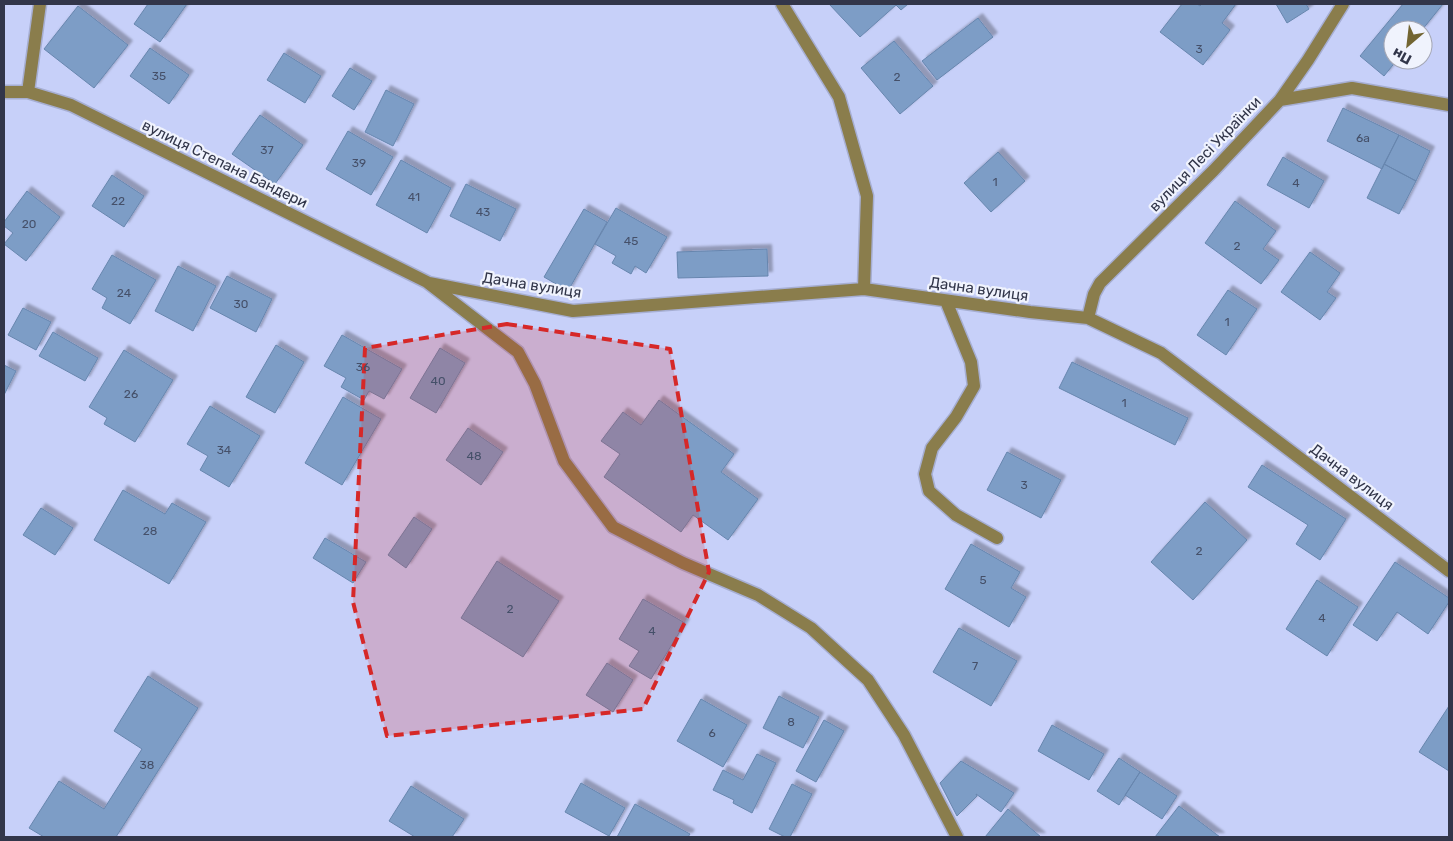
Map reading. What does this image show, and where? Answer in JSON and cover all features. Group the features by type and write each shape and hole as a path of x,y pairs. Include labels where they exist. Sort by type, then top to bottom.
{"street":[{"path":"28,92 40,4"},
{"path":"782,4 838,97 867,196 864,290"},
{"path":"1280,100 1343,4"},
{"name":"вулиця Лесі Українки","path":"1088,318 1094,294 1100,283 1214,170 1280,100 1352,88 1449,104"},
{"name":"вулиця Степана Бандери","path":"4,92 28,92 71,105 427,282"},
{"path":"427,282 518,352 534,384 564,461 613,527 683,563 758,594 811,628 868,680 904,735 957,837"},
{"name":"Дачна вулиця","path":"427,282 573,311 864,290 1088,318 1161,353 1449,571"},
{"path":"946,301 971,362 974,386 956,417 932,448 926,474 928,491 956,515 997,538"}],"highlighted area":[{"path":"507,324 670,349 709,572 643,709 387,736 353,602 365,348"}],"building":[{"path":"148,4 187,4 160,42 134,24"},
{"path":"829,4 908,4 901,10 896,5 860,37"},
{"path":"1182,4 1197,4 1200,6 1202,4 1236,4 1222,23 1230,30 1203,65 1160,32"},
{"path":"1276,4 1306,4 1309,9 1287,23"},
{"path":"1403,4 1443,4 1430,20 1390,20"},
{"path":"78,6 128,45 94,88 44,49"},
{"path":"978,18 993,37 937,80 922,61"},
{"path":"1383,28 1383,70 1389,70 1384,76 1360,56"},
{"path":"894,41 933,86 900,114 861,68"},
{"path":"150,48 189,75 169,104 130,76"},
{"path":"284,53 321,76 305,103 267,80"},
{"path":"350,68 372,81 354,110 332,96"},
{"path":"386,90 414,104 393,146 365,132"},
{"path":"1343,108 1399,135 1382,169 1327,141"},
{"path":"260,115 303,145 275,184 232,154"},
{"path":"348,131 393,157 371,195 326,169"},
{"path":"1399,135 1430,151 1416,181 1384,164"},
{"path":"998,152 1025,181 991,212 964,183"},
{"path":"1283,157 1324,181 1309,208 1267,185"},
{"path":"401,160 451,188 427,233 376,205"},
{"path":"1384,164 1416,181 1399,214 1367,198"},
{"path":"112,175 144,196 124,227 92,206"},
{"path":"466,184 516,209 500,241 450,216"},
{"path":"27,191 60,217 26,261 4,244 13,233 4,226 4,222"},
{"path":"1235,201 1276,231 1263,249 1279,260 1261,284 1205,243"},
{"path":"616,208 667,237 646,273 635,266 631,274 612,263 616,256 595,244"},
{"path":"584,209 607,222 568,291 544,277"},
{"path":"767,249 768,276 678,278 677,252"},
{"path":"1310,252 1340,273 1327,292 1336,298 1320,320 1281,292"},
{"path":"112,255 156,280 130,324 102,308 107,298 92,289"},
{"path":"178,266 216,286 193,331 155,311"},
{"path":"227,276 272,299 256,332 210,308"},
{"path":"1228,290 1257,309 1226,355 1197,335"},
{"path":"23,308 51,322 36,350 8,335"},
{"path":"53,332 98,358 85,381 39,356"},
{"path":"342,335 402,369 384,399 369,391 364,400 341,387 346,378 324,366"},
{"path":"276,345 304,362 275,413 246,397"},
{"path":"440,348 465,363 436,413 410,398"},
{"path":"124,350 173,380 135,442 104,424 107,418 89,407"},
{"path":"1072,362 1188,418 1175,445 1059,388"},
{"path":"4,365 16,371 4,395"},
{"path":"343,397 381,419 342,485 305,463"},
{"path":"659,400 734,454 721,472 758,499 728,540 693,515 681,532 604,477 620,454 601,441 623,412 641,425"},
{"path":"210,406 260,436 229,487 200,470 208,456 187,444"},
{"path":"468,428 503,452 481,485 446,460"},
{"path":"1007,452 1061,480 1041,518 987,490"},
{"path":"1262,465 1346,519 1320,560 1296,544 1308,525 1248,487"},
{"path":"123,490 165,514 172,503 206,522 169,584 94,540"},
{"path":"1205,502 1247,540 1193,600 1151,562"},
{"path":"41,508 73,528 55,555 23,535"},
{"path":"414,517 432,529 406,568 388,555"},
{"path":"325,538 366,562 353,583 313,558"},
{"path":"971,544 1020,572 1011,588 1026,597 1009,627 945,589"},
{"path":"497,561 559,601 523,657 461,618"},
{"path":"1395,562 1449,598 1449,602 1428,634 1397,612 1377,641 1353,625"},
{"path":"1317,580 1358,607 1327,656 1286,629"},
{"path":"643,599 685,623 651,679 629,666 639,651 619,639"},
{"path":"959,628 1017,661 991,706 933,672"},
{"path":"607,663 633,680 613,712 586,695"},
{"path":"148,676 198,708 116,837 44,837 29,828 59,781 104,809 142,749 114,731"},
{"path":"779,696 819,717 803,748 763,728"},
{"path":"701,699 747,725 723,767 677,741"},
{"path":"1449,706 1449,771 1419,752"},
{"path":"824,720 844,731 816,782 796,771"},
{"path":"1052,725 1104,754 1089,780 1038,751"},
{"path":"757,754 776,763 752,813 733,803 734,800 713,790 723,770 743,780"},
{"path":"1119,758 1140,772 1119,805 1097,791"},
{"path":"961,761 1014,793 1001,812 976,794 977,796 957,816 940,783"},
{"path":"1140,772 1177,796 1162,819 1125,795"},
{"path":"581,783 625,808 609,836 565,812"},
{"path":"792,784 812,794 790,837 785,837 769,829"},
{"path":"411,786 464,819 452,837 415,837 389,821"},
{"path":"635,804 690,834 688,837 617,837"},
{"path":"1179,806 1220,837 1155,837"},
{"path":"1008,809 1041,837 985,837"}]}
